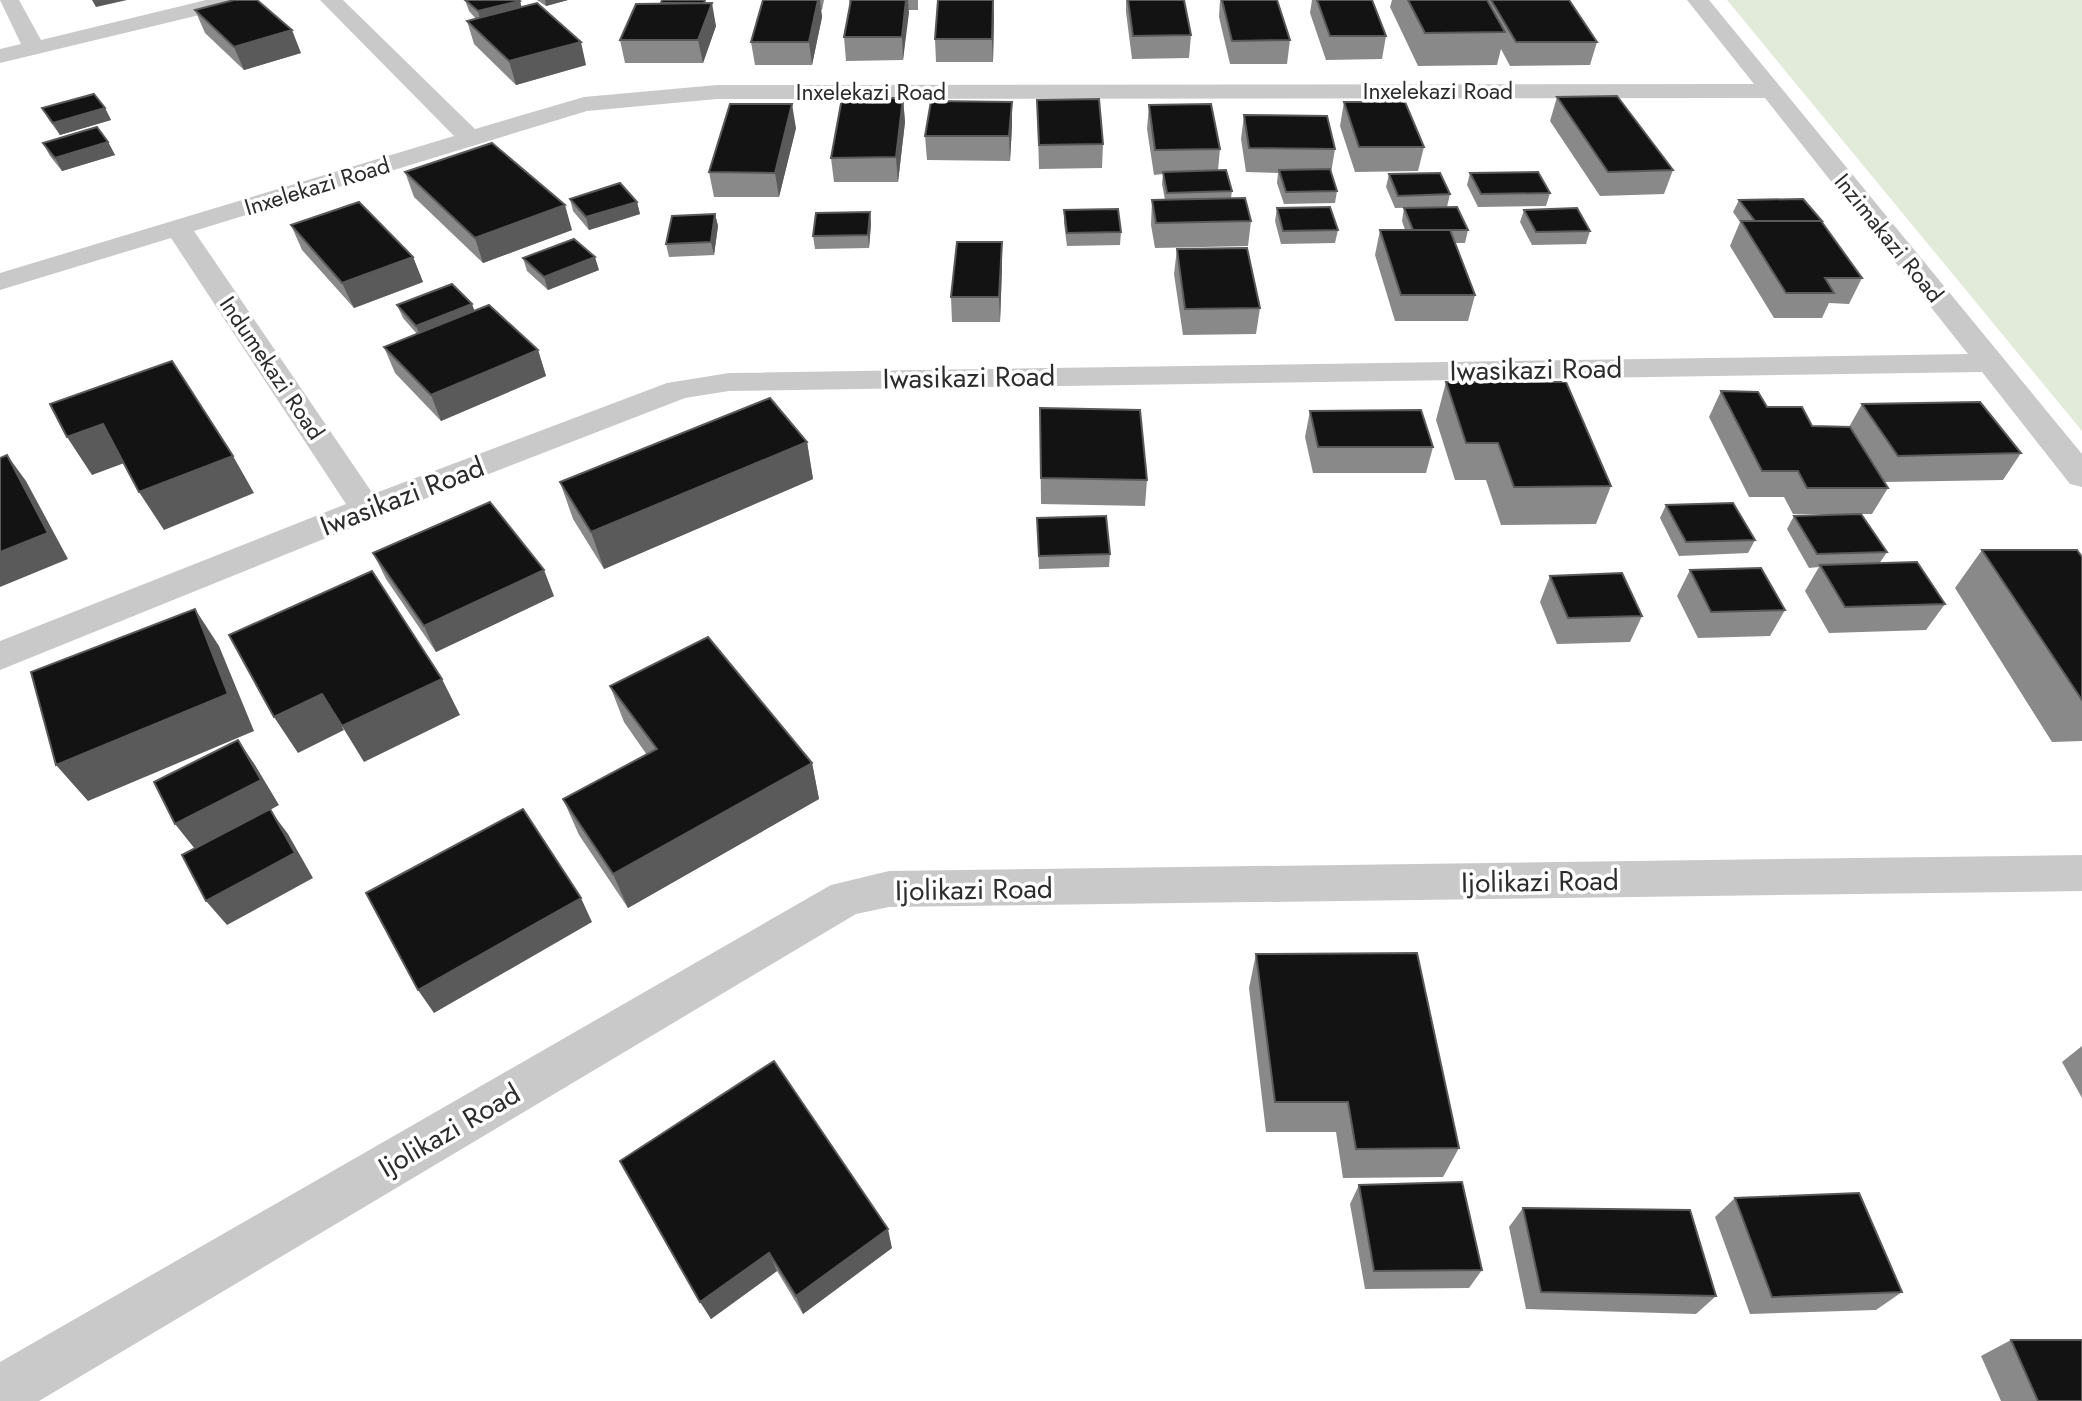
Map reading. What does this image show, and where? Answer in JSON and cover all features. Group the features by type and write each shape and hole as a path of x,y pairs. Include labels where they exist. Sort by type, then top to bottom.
{"street":[{"path":"8,0 34,48"},
{"path":"0,56 233,0"},
{"path":"331,0 471,139"},
{"name":"Inzimakazi Road","path":"1698,0 2082,476"},
{"name":"Inxelekazi Road","path":"0,282 584,104 685,93 1770,91"},
{"name":"Indumekazi Road","path":"178,228 366,509"},
{"name":"Iwasikazi Road","path":"0,656 366,509 678,390 729,382 1990,363"},
{"name":"Ijolikazi Road","path":"0,1393 846,898 889,888 2082,873"}],"green space":[{"path":"1727,0 2082,0 2082,431"}],"building":[{"path":"234,0 257,0 292,30 234,47 195,10"},
{"path":"465,0 519,0 520,1 478,11"},
{"path":"662,0 705,0 704,3 661,3"},
{"path":"763,0 818,0 809,42 751,42"},
{"path":"851,0 906,0 902,37 844,37"},
{"path":"938,0 993,0 992,39 935,39"},
{"path":"1128,0 1184,0 1191,35 1133,36"},
{"path":"1222,0 1277,0 1290,40 1232,41"},
{"path":"1317,0 1372,0 1386,36 1330,36"},
{"path":"1408,0 1487,0 1505,32 1425,33"},
{"path":"1491,0 1569,0 1597,42 1516,42"},
{"path":"537,3 581,42 509,61 467,21"},
{"path":"712,3 698,40 620,40 636,4"},
{"path":"94,94 105,108 53,123 42,108"},
{"path":"1617,96 1673,170 1608,172 1557,97"},
{"path":"842,98 903,98 896,157 831,158"},
{"path":"1099,99 1103,144 1039,145 1037,100"},
{"path":"931,101 1012,102 1009,136 925,136"},
{"path":"1344,102 1405,102 1424,147 1359,147"},
{"path":"730,104 792,104 775,173 709,172"},
{"path":"1211,104 1220,149 1155,150 1149,105"},
{"path":"1244,115 1327,116 1335,149 1249,148"},
{"path":"97,127 108,142 55,158 43,143"},
{"path":"492,143 565,205 475,238 405,172"},
{"path":"1330,169 1337,191 1286,192 1279,170"},
{"path":"1226,170 1232,191 1167,193 1163,172"},
{"path":"1538,172 1550,193 1481,194 1470,173"},
{"path":"1440,173 1450,194 1398,196 1389,174"},
{"path":"620,183 637,202 586,217 570,199"},
{"path":"1245,198 1251,221 1156,223 1152,200"},
{"path":"1803,199 1822,221 1755,221 1739,200"},
{"path":"359,202 413,257 342,283 291,225"},
{"path":"1330,207 1338,230 1283,231 1277,208"},
{"path":"1457,207 1468,230 1413,230 1404,208"},
{"path":"1577,208 1590,231 1536,232 1524,210"},
{"path":"1118,209 1121,232 1067,233 1064,210"},
{"path":"870,212 868,235 813,236 816,213"},
{"path":"715,214 711,242 666,244 672,216"},
{"path":"1741,221 1821,221 1862,278 1825,278 1834,293 1786,293"},
{"path":"1380,230 1450,230 1475,295 1401,295"},
{"path":"574,239 595,257 544,277 523,258"},
{"path":"957,242 1002,242 999,297 951,297"},
{"path":"1247,248 1260,308 1185,309 1177,249"},
{"path":"452,284 472,304 416,326 397,305"},
{"path":"489,305 538,350 431,395 384,347"},
{"path":"172,361 233,456 139,492 103,424 67,437 50,404"},
{"path":"1446,382 1566,382 1611,486 1514,487 1498,443 1466,443"},
{"path":"1721,391 1758,392 1767,407 1802,407 1812,426 1850,427 1888,488 1807,488 1798,471 1762,471"},
{"path":"770,398 807,442 591,532 560,482"},
{"path":"1980,402 2021,453 1898,456 1862,404"},
{"path":"1040,408 1140,410 1147,480 1041,478"},
{"path":"1421,410 1433,447 1318,447 1310,411"},
{"path":"7,455 48,533 0,552 0,458"},
{"path":"490,502 544,570 424,626 373,553"},
{"path":"1733,503 1755,540 1686,542 1666,505"},
{"path":"1861,514 1887,552 1817,554 1794,516"},
{"path":"1106,516 1110,554 1039,556 1037,518"},
{"path":"1982,550 2077,550 2082,557 2082,700"},
{"path":"1917,562 1945,604 1845,607 1820,565"},
{"path":"1761,568 1785,610 1711,612 1690,570"},
{"path":"372,571 442,679 342,726 322,694 274,717 229,635"},
{"path":"1622,573 1642,616 1568,618 1550,576"},
{"path":"195,609 228,694 56,765 31,672"},
{"path":"708,637 812,763 613,874 563,799 657,749 610,686"},
{"path":"238,740 261,780 175,824 154,782"},
{"path":"270,809 295,853 206,901 182,855"},
{"path":"523,809 581,898 418,990 366,893"},
{"path":"1417,953 1459,1148 1356,1149 1348,1102 1275,1102 1256,954"},
{"path":"774,1061 888,1229 796,1296 769,1253 700,1302 620,1161"},
{"path":"1462,1182 1482,1270 1374,1271 1359,1185"},
{"path":"1859,1193 1902,1292 1772,1297 1735,1198"},
{"path":"1523,1208 1690,1210 1716,1296 1541,1292"},
{"path":"2011,1340 2082,1340 2082,1401 2038,1401"}]}
